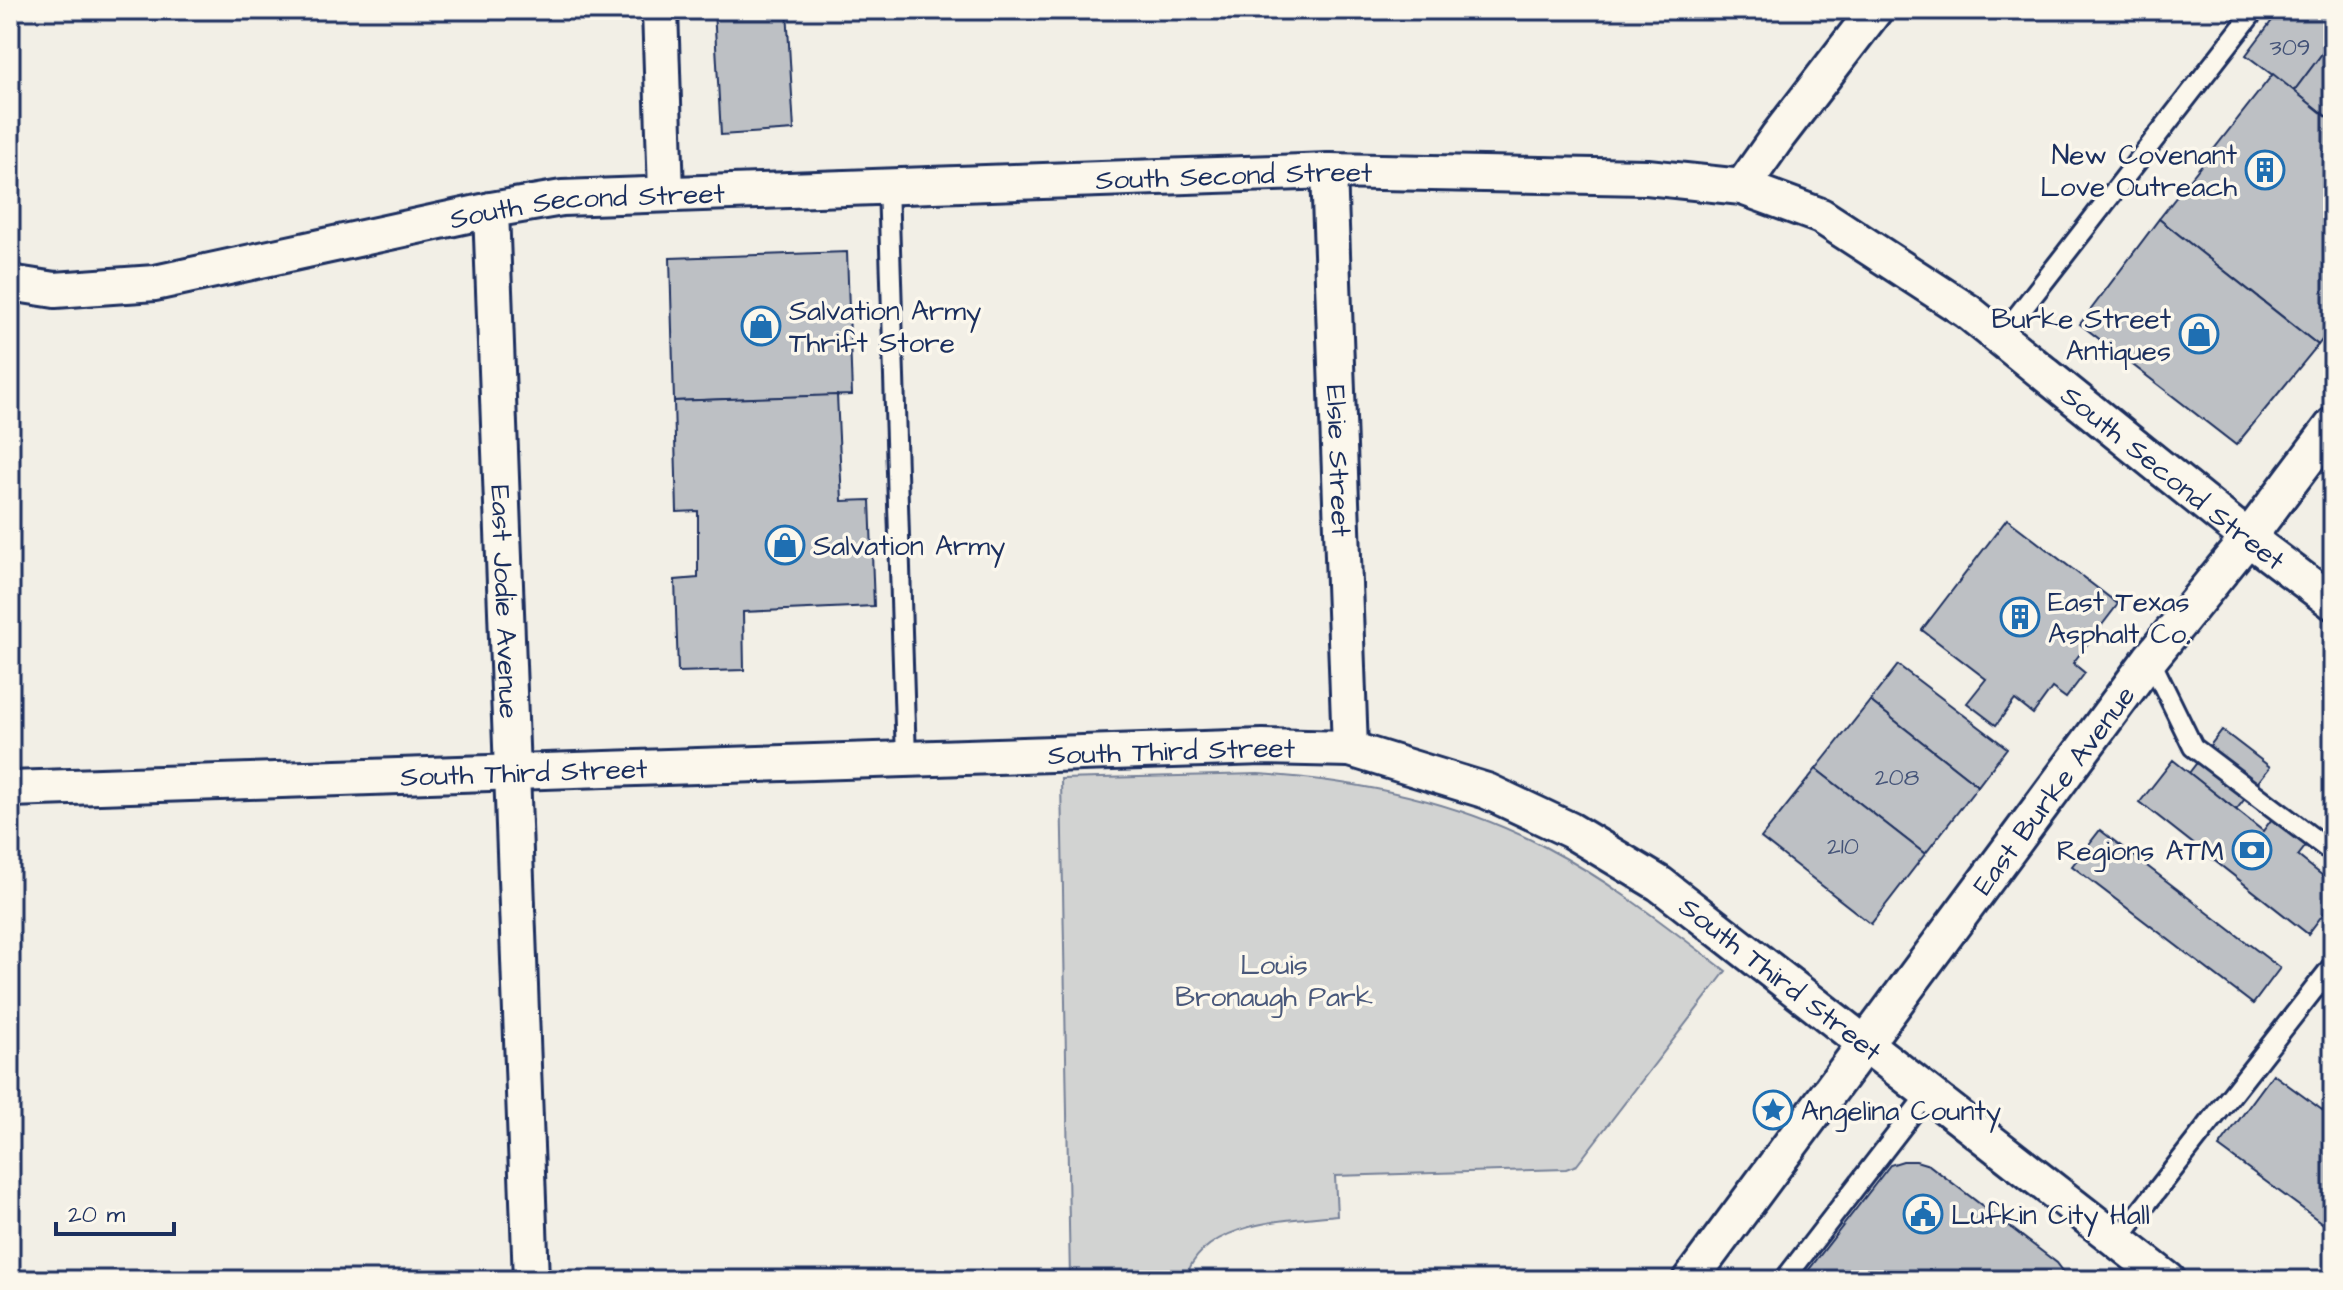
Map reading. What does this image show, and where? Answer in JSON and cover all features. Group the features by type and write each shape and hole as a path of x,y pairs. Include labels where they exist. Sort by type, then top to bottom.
{"street":[{"path":"660,10 666,193"},
{"path":"1742,187 1875,10"},
{"name":"South Second Street","path":"10,283 55,290 155,283 491,210 562,198 1329,171 1647,177 1742,187 1821,216 1967,311 2248,538 2333,602"},
{"name":"Elsie Street","path":"1329,171 1350,749"},
{"name":"East Jodie Avenue","path":"491,210 531,1280"},
{"name":"East Burke Avenue","path":"1690,1280 2150,659 2248,538 2333,425"},
{"name":"South Third Street","path":"10,789 1263,747 1350,749 1487,791 1570,830 1660,884 2168,1280"}],"lane":[{"path":"2000,338 2255,10"},
{"path":"888,185 906,759"},
{"path":"2150,659 2193,747 2333,853"},
{"path":"2118,1240 2333,965"},
{"path":"1784,1280 1929,1092"}],"green space":[{"name":"Louis Bronaugh Park","path":"1258,774 1332,781 1405,796 1442,805 1512,831 1593,875 1726,971 1577,1165 1566,1169 1335,1176 1337,1215 1272,1222 1227,1235 1208,1246 1194,1260 1185,1280 1070,1280 1061,779"}],"building":[{"path":"714,10 787,10 794,130 721,135"},
{"path":"2280,10 2333,10 2333,39 2294,91 2246,55"},
{"path":"2333,39 2333,122 2294,91"},
{"name":"New Covenant Love Outreach","path":"2273,74 2333,122 2333,326 2318,345 2159,219"},
{"name":"Burke Street Antiques","path":"2159,219 2318,345 2236,445 2080,324"},
{"name":"Salvation Army Thrift Store","path":"847,252 852,395 674,401 670,258"},
{"name":"Salvation Army","path":"837,395 842,501 870,500 874,606 743,612 744,670 678,672 675,580 698,578 698,511 677,512 674,401"},
{"name":"East Texas Asphalt Co.","path":"2007,519 2118,604 2073,663 2085,673 2066,698 2052,688 2033,714 2015,700 1996,725 1967,703 1986,679 1922,630"},
{"path":"1898,665 2007,748 1978,786 1870,701"},
{"path":"1870,701 1978,786 1925,854 1816,769"},
{"path":"2222,730 2270,767 2236,810 2189,773"},
{"name":"Regions ATM","path":"2173,760 2263,831 2274,816 2308,843 2298,856 2333,884 2333,901 2308,934 2140,802"},
{"path":"1816,769 1925,854 1871,924 1761,838"},
{"path":"2100,830 2280,968 2253,1004 2072,866"},
{"path":"2273,1074 2333,1118 2333,1231 2219,1147"},
{"name":"Lufkin City Hall","path":"1903,1161 1929,1165 2057,1263 2066,1280 1801,1280 1890,1165"}],"place":[{"name":"New Covenant Love Outreach","path":"2265,170"},
{"name":"Salvation Army Thrift Store","path":"761,326"},
{"name":"Burke Street Antiques","path":"2199,334"},
{"name":"Salvation Army","path":"785,545"},
{"name":"East Texas Asphalt Co.","path":"2020,617"},
{"name":"Regions ATM","path":"2252,850"},
{"name":"Angelina County","path":"1773,1110"},
{"name":"Lufkin City Hall","path":"1923,1214"}]}
